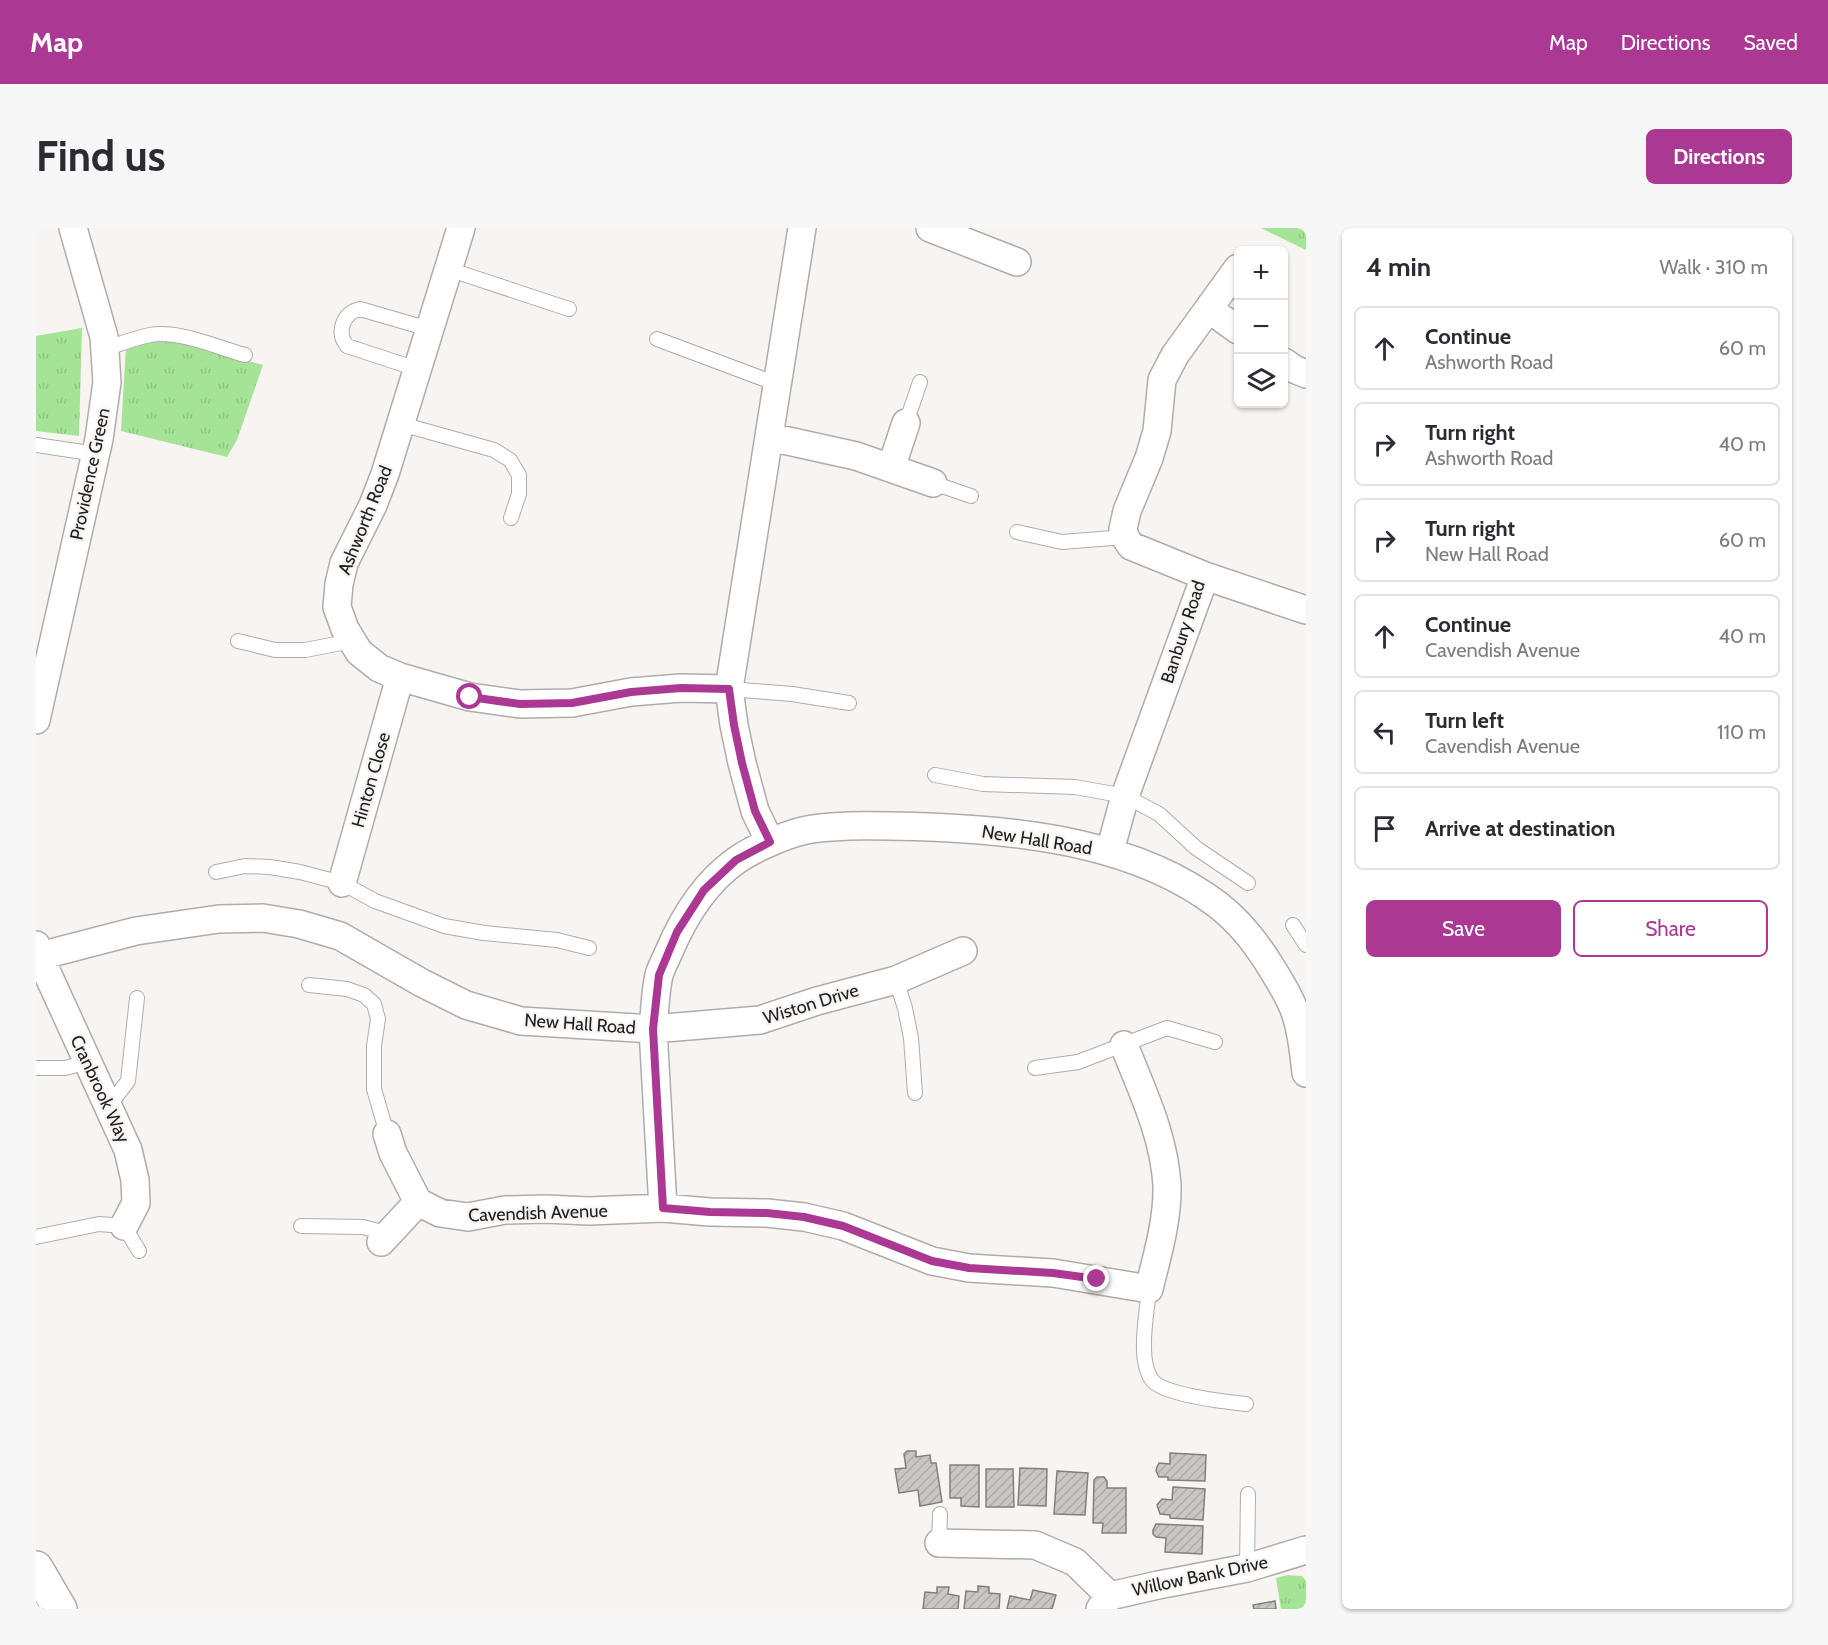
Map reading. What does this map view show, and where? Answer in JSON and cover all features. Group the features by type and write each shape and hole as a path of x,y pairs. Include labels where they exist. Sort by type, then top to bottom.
{"street":[{"name":"Providence Green","path":"36,720 39,692 96,454 106,394 104,337 74,228"},
{"name":"Ashworth Road","path":"460,228 385,474 373,505 344,563 337,607 345,630 359,652 379,668 400,677 470,697 520,704 572,703 631,692 681,688 729,689"},
{"path":"770,842 755,811 742,763 729,689 802,228"},
{"path":"930,228 967,235 1017,262"},
{"path":"1125,537 1123,529 1127,511 1149,458 1157,430 1162,380 1175,355 1234,274"},
{"path":"1209,309 1234,326"},
{"path":"1288,365 1306,374"},
{"path":"891,468 906,423"},
{"path":"770,437 856,456 933,483"},
{"name":"Banbury Road","path":"1110,851 1125,796 1205,576 1131,546 1125,537"},
{"path":"1205,576 1306,610"},
{"name":"Hinton Close","path":"342,883 400,677"},
{"name":"New Hall Road","path":"37,952 136,931 219,919 262,918 299,924 340,936 422,983 466,1005 521,1022 653,1029 659,975 677,932 704,890 736,860 770,842 810,829 854,826 967,829 1024,835 1110,851 1151,866 1189,886 1219,906 1243,928 1260,949 1282,985 1296,1015 1306,1064"},
{"name":"Wiston Drive","path":"653,1029 760,1020 817,1001 896,980 963,951"},
{"name":"Cranbrook Way","path":"37,952 128,1150 135,1180 136,1203 124,1226"},
{"path":"653,1029 663,1208"},
{"path":"1124,1045 1154,1120 1164,1158 1167,1187 1162,1229 1149,1289"},
{"path":"385,1238 418,1202 393,1153 387,1134"},
{"name":"Cavendish Avenue","path":"418,1202 440,1213 468,1217 505,1210 589,1211 663,1208 804,1217 843,1226 932,1261 969,1268 1053,1273 1149,1289"},
{"path":"939,1543 1035,1545 1075,1562 1105,1602"},
{"name":"Willow Bank Drive","path":"1105,1602 1158,1585 1247,1569 1306,1551"},
{"path":"36,1568 60,1609"}],"lane":[{"path":"448,268 569,309"},
{"path":"417,369 347,346 343,341 342,331 345,320 351,311 360,309 429,329"},
{"path":"105,349 136,338 163,335 182,337 245,355"},
{"path":"657,339 777,384"},
{"path":"906,423 920,382"},
{"path":"401,424 494,450 510,460 519,475 519,494 511,518"},
{"path":"36,445 96,454"},
{"path":"933,483 971,496"},
{"path":"1017,532 1062,542 1125,537"},
{"path":"238,641 275,650 305,650 352,641"},
{"path":"729,689 792,694 849,703"},
{"path":"935,775 982,784 1075,787 1125,796 1159,814 1196,848 1248,883"},
{"path":"216,872 245,866 300,872 342,883 375,901 444,926 484,933 557,940 589,948"},
{"path":"1293,925 1306,945"},
{"path":"896,980 911,1038 915,1093"},
{"path":"309,985 347,989 364,995 374,1004 378,1019 374,1046 374,1089 387,1134"},
{"path":"108,1107 128,1081 137,998"},
{"path":"1035,1068 1078,1062 1167,1028 1215,1042"},
{"path":"36,1068 65,1068 88,1062"},
{"path":"36,1238 99,1224 124,1226 139,1251"},
{"path":"301,1227 363,1227 385,1238"},
{"path":"1149,1289 1144,1338 1145,1364 1153,1382 1169,1390 1246,1404"},
{"path":"1247,1569 1248,1494"},
{"path":"939,1543 940,1514"}],"green space":[{"path":"1261,228 1306,228 1306,250"},
{"path":"82,328 79,436 36,431 36,336"},
{"path":"151,339 168,339 263,365 237,440 227,457 121,431 126,346"},
{"path":"1287,1575 1302,1576 1306,1581 1306,1609 1281,1609 1276,1578"}],"building":[{"path":"907,1451 916,1451 916,1457 930,1455 931,1463 936,1463 942,1502 920,1506 918,1490 899,1493 895,1469 906,1468 904,1454"},
{"path":"1170,1453 1206,1455 1205,1481 1168,1480 1168,1477 1159,1477 1157,1467 1159,1463 1170,1464"},
{"path":"950,1465 979,1465 979,1507 961,1506 961,1498 950,1498"},
{"path":"1020,1468 1047,1469 1046,1506 1018,1505"},
{"path":"986,1469 1013,1469 1014,1507 986,1507"},
{"path":"1057,1471 1088,1473 1085,1515 1054,1514"},
{"path":"1097,1477 1104,1477 1107,1481 1107,1488 1126,1488 1126,1533 1102,1533 1103,1523 1093,1523 1094,1480"},
{"path":"1173,1487 1205,1489 1203,1520 1170,1518 1170,1515 1160,1514 1157,1505 1162,1499 1172,1500"},
{"path":"1156,1524 1203,1526 1202,1554 1165,1552 1166,1538 1156,1537 1153,1534"},
{"path":"978,1586 989,1587 989,1593 1000,1594 999,1609 964,1609 966,1591 978,1592"},
{"path":"937,1587 949,1587 948,1594 959,1596 958,1609 923,1609 925,1592 937,1593"},
{"path":"1033,1590 1056,1595 1052,1609 1007,1609 1010,1596 1030,1600"},
{"path":"1275,1601 1276,1609 1254,1609 1253,1605"}],"route":[{"path":"470,697 520,704 572,703 631,692 681,688 729,689 742,763 755,811 770,842 736,860 704,890 677,932 659,975 653,1029 663,1208 804,1217 843,1226 932,1261 969,1268 1053,1273 1097,1279"}]}
